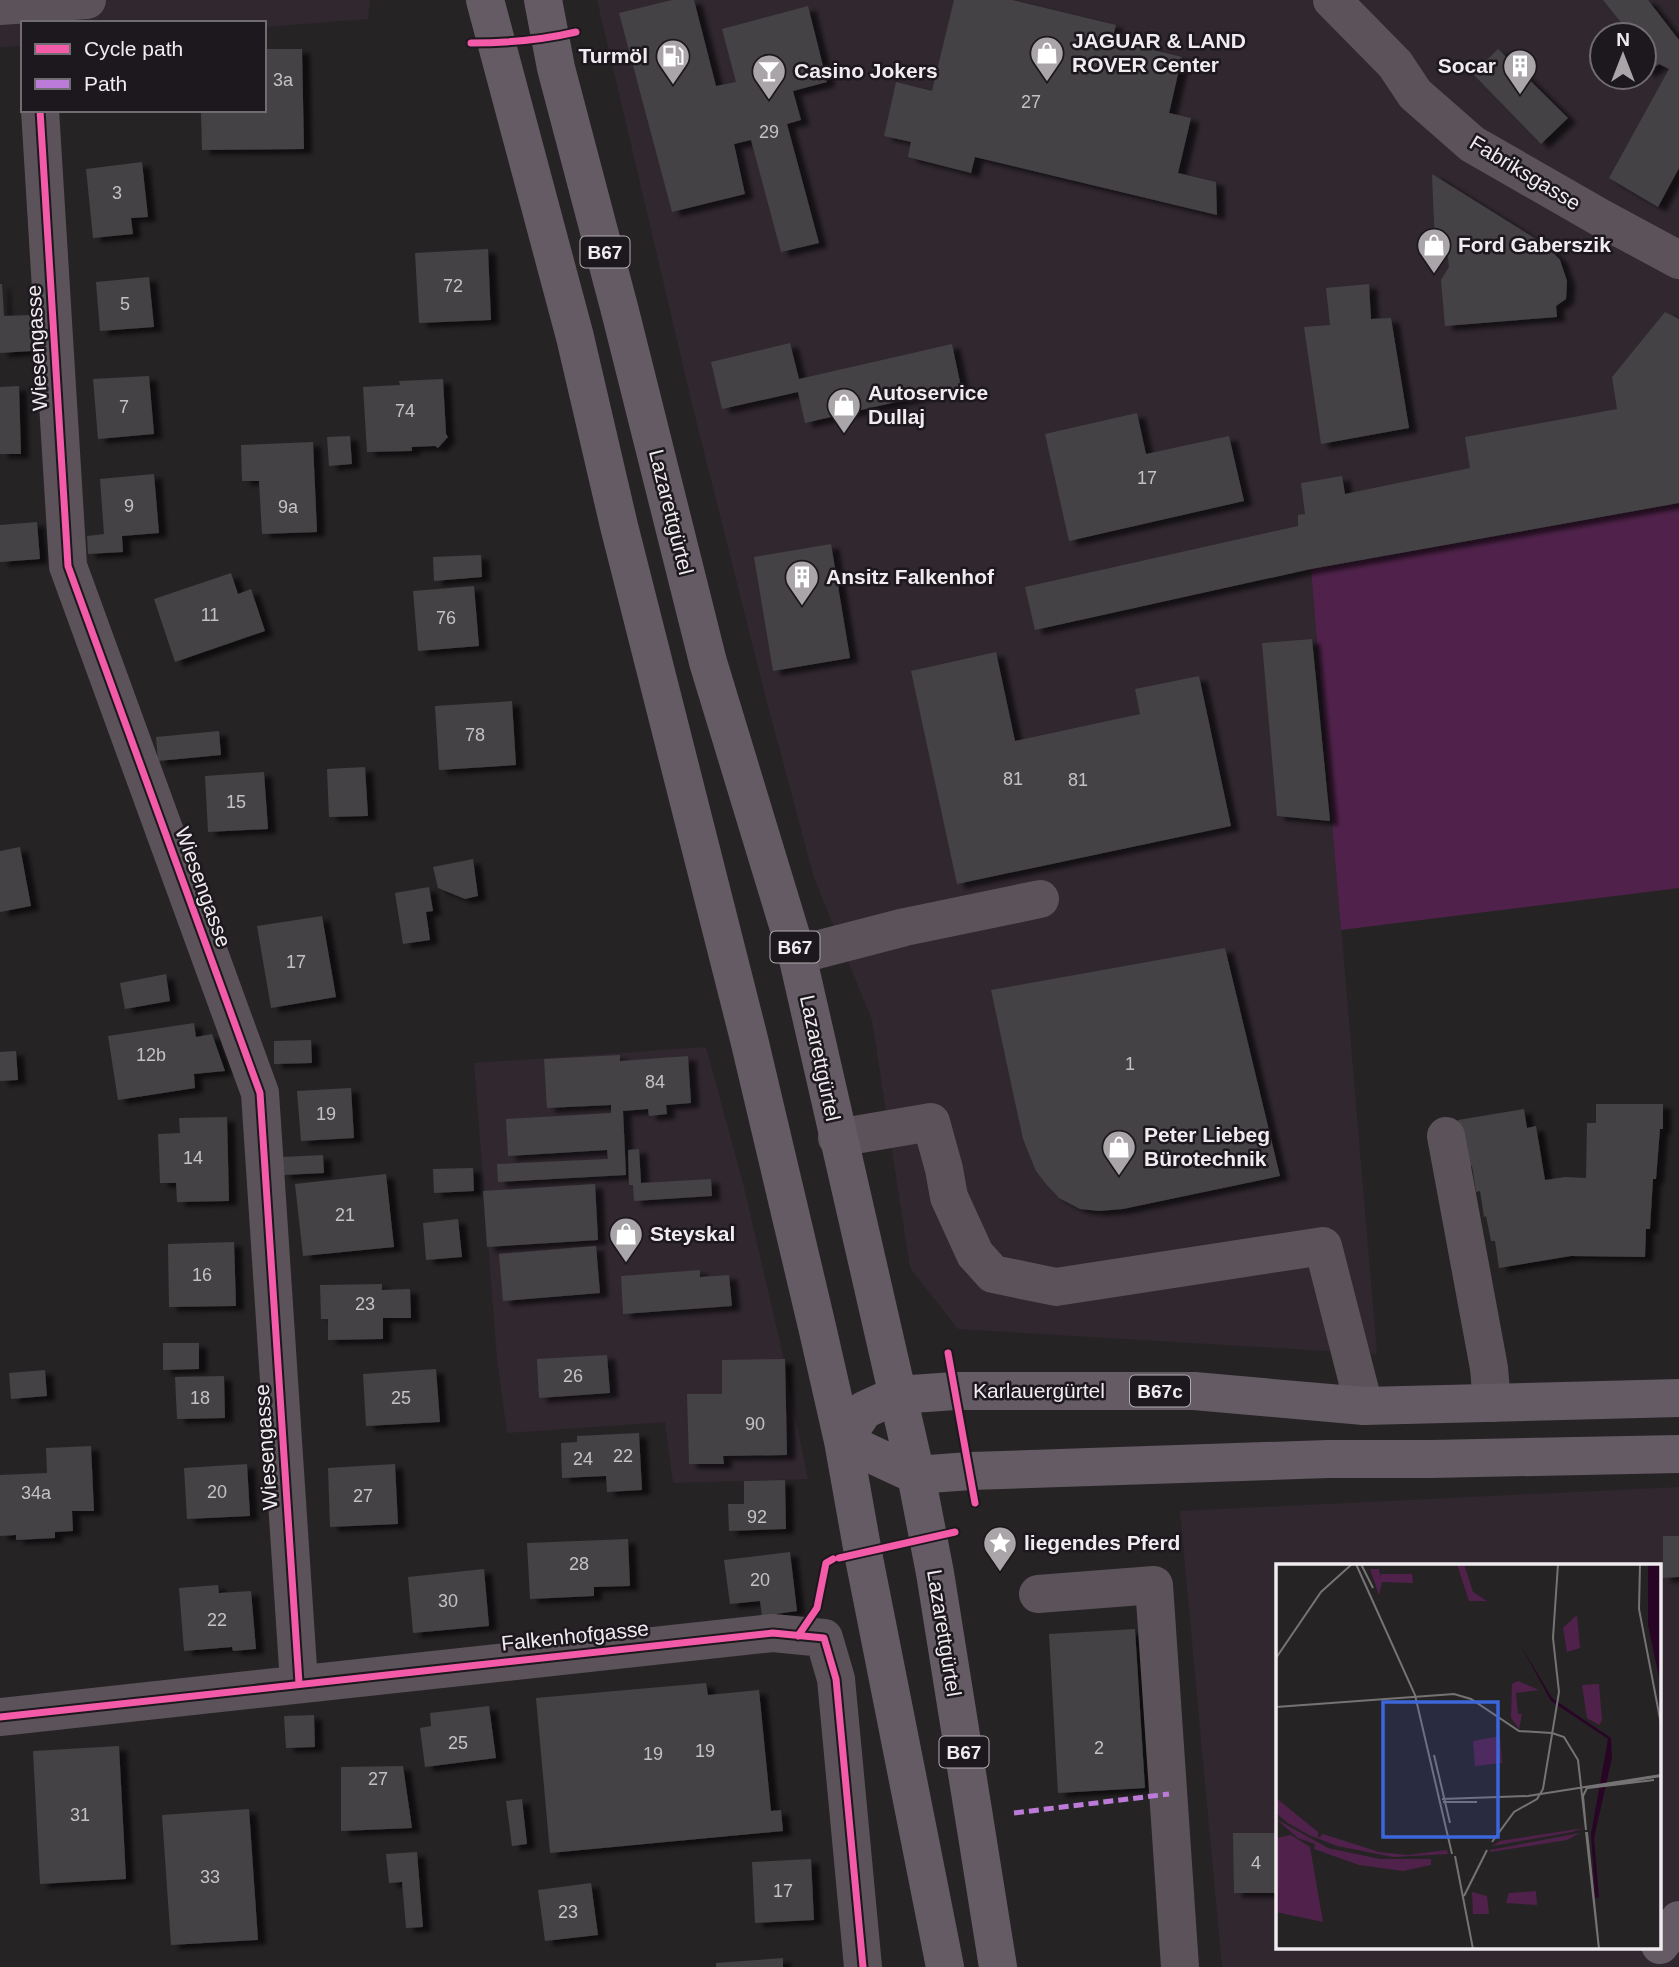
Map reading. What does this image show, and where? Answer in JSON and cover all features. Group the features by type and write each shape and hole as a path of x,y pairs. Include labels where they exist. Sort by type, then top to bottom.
{"main road":[{"name":"B67","path":"485,0 575,337 619,526 743,1012 843,1441 945,1967"},
{"name":"Lazarettgürtel","path":"543,0 556,68 708,662 797,955 916,1475 937,1587 998,1967"},
{"name":"Karlauergürtel","path":"843,1441 864,1410 897,1395 981,1390 1194,1391 1364,1406 1679,1398"},
{"path":"843,1441 916,1475 1315,1459 1431,1460 1679,1454"},
{"path":"1662,1941 1679,1920"},
{"path":"1642,1967 1655,1950"}],"street":[{"path":"22,11 87,0"},
{"name":"Fabriksgasse","path":"1332,0 1395,64 1415,94 1472,144 1679,260"},
{"name":"Wiesengasse","path":"40,112 68,566 260,1093 299,1683"},
{"path":"797,955 905,927 1040,899"},
{"path":"838,1138 931,1122 949,1197 975,1254 993,1274 1056,1287 1323,1246 1364,1406"},
{"path":"1446,1136 1489,1368 1492,1403"},
{"path":"1038,1594 1154,1585 1180,1967"},
{"name":"Falkenhofgasse","path":"0,1717 773,1633 824,1638 836,1679 863,1967"}],"shaded area":[{"path":"0,0 370,0 368,19 266,27 266,21 21,21 21,46 0,47"},
{"path":"597,0 1679,0 1679,503 1311,569 1377,1354 958,1329 910,1268 872,1020 814,878 692,404"},
{"path":"1679,503 1679,888 1341,930 1311,569"},
{"name":"Steyskal","path":"706,1047 744,1187 808,1479 673,1483 665,1422 507,1433 497,1358 474,1063"},
{"path":"1679,1487 1679,1967 1222,1967 1180,1511"}],"building":[{"path":"672,0 694,0 716,86 736,82 722,29 808,6 827,82 793,91 801,120 787,124 819,243 781,252 751,140 734,144 745,194 672,212 619,13"},
{"path":"954,0 1012,0 1116,25 1112,40 1182,57 1169,113 1191,118 1178,173 1216,182 1217,215 975,157 971,173 908,157 911,142 884,136 896,82 932,91"},
{"path":"1603,0 1648,0 1679,40 1679,168 1658,207 1609,178 1669,69 1658,65 1658,21 1620,21"},
{"path":"266,49 302,49 304,149 202,150 201,113 266,112"},
{"name":"Socar","path":"1498,49 1568,118 1541,144 1473,74"},
{"path":"142,162 148,217 131,218 133,234 93,238 86,169"},
{"path":"1432,174 1547,246 1560,260 1567,281 1566,299 1556,306 1557,317 1445,326 1441,280 1449,267 1447,249 1435,245"},
{"path":"488,249 491,320 419,323 415,253"},
{"path":"149,277 154,327 100,331 96,282"},
{"path":"0,284 4,316 30,315 32,351 0,353"},
{"path":"1369,284 1371,319 1391,318 1409,428 1321,444 1304,327 1330,325 1326,288"},
{"path":"1665,312 1679,319 1679,503 1311,569 1035,630 1025,587 1298,526 1298,515 1305,514 1301,483 1342,476 1345,494 1470,468 1465,437 1617,409 1612,377"},
{"path":"790,343 799,379 952,344 961,387 805,423 798,392 722,409 711,362"},
{"path":"149,376 154,434 98,439 93,379"},
{"path":"443,379 448,437 438,448 412,447 412,451 367,452 363,387 400,385 399,381"},
{"path":"19,386 21,454 0,454 0,387"},
{"path":"1137,413 1146,454 1229,436 1244,501 1069,541 1045,434"},
{"path":"350,436 352,464 329,466 327,437"},
{"path":"313,442 317,532 262,534 259,481 242,481 241,445"},
{"path":"154,474 159,533 122,536 123,552 88,554 87,536 104,534 100,479"},
{"path":"37,522 40,559 0,562 0,525"},
{"name":"Ansitz Falkenhof","path":"831,544 850,658 773,671 754,557"},
{"path":"481,555 482,577 434,581 433,557"},
{"path":"231,573 238,594 251,589 265,631 175,662 154,599"},
{"path":"474,586 479,646 418,651 413,591"},
{"path":"1312,639 1330,821 1277,816 1262,643"},
{"path":"996,652 1015,741 1140,714 1135,689 1199,676 1231,826 957,884 911,671"},
{"path":"512,701 516,765 439,770 435,706"},
{"path":"219,731 221,755 158,761 156,737"},
{"path":"365,767 368,816 329,817 327,769"},
{"path":"264,772 268,829 208,832 205,776"},
{"path":"20,847 31,906 0,912 0,851"},
{"path":"473,859 478,896 465,899 438,888 433,867"},
{"path":"429,887 433,911 426,912 430,940 403,944 395,893"},
{"path":"322,916 336,997 271,1008 257,926"},
{"path":"1225,948 1280,1176 1123,1209 1080,1209 1059,1198 1036,1171 1023,1139 991,990"},
{"path":"166,974 170,1001 125,1009 120,983"},
{"path":"194,1023 196,1037 212,1034 225,1071 194,1074 195,1088 118,1100 108,1036"},
{"path":"311,1040 312,1063 274,1064 274,1041"},
{"path":"16,1051 18,1080 0,1081 0,1052"},
{"path":"620,1055 620,1061 688,1056 691,1103 666,1105 667,1114 649,1116 648,1109 623,1111 626,1175 498,1182 497,1164 608,1159 607,1150 508,1156 506,1119 611,1113 611,1105 547,1108 544,1059"},
{"path":"351,1088 354,1138 301,1141 297,1091"},
{"path":"1596,1104 1663,1104 1663,1129 1660,1129 1650,1229 1646,1229 1645,1257 1571,1256 1499,1268 1495,1241 1491,1241 1480,1191 1476,1192 1472,1166 1469,1167 1458,1120 1524,1109 1527,1128 1536,1126 1545,1180 1586,1178 1587,1123 1596,1123"},
{"path":"227,1117 229,1201 177,1202 176,1183 160,1183 158,1134 180,1133 179,1118"},
{"path":"639,1149 641,1183 711,1179 712,1196 634,1201 633,1185 629,1185 628,1150"},
{"path":"323,1155 324,1173 283,1175 282,1157"},
{"path":"473,1168 474,1191 434,1193 433,1169"},
{"path":"386,1174 394,1247 303,1256 295,1184"},
{"path":"595,1184 598,1240 487,1247 483,1191"},
{"path":"458,1219 462,1257 426,1260 423,1223"},
{"path":"234,1242 236,1306 169,1307 168,1244"},
{"path":"596,1246 600,1293 503,1301 499,1254"},
{"path":"700,1270 700,1277 729,1275 732,1306 623,1314 621,1276"},
{"path":"382,1284 382,1290 410,1289 411,1318 383,1318 383,1339 328,1340 328,1319 321,1319 320,1285"},
{"path":"163,1343 199,1343 199,1369 163,1370"},
{"path":"607,1355 610,1393 539,1398 537,1359"},
{"path":"785,1359 787,1455 723,1456 724,1464 689,1464 687,1394 722,1394 722,1360"},
{"path":"436,1369 440,1422 366,1426 363,1374"},
{"path":"45,1370 47,1396 11,1399 9,1373"},
{"path":"224,1376 225,1418 177,1419 175,1377"},
{"path":"639,1433 642,1490 607,1492 606,1476 562,1478 561,1443 577,1442 577,1436"},
{"path":"91,1446 94,1511 72,1511 73,1531 55,1532 55,1538 16,1540 16,1535 0,1536 0,1475 47,1473 46,1448"},
{"path":"247,1464 250,1516 187,1519 184,1468"},
{"path":"395,1464 398,1524 330,1527 328,1468"},
{"path":"785,1480 786,1529 729,1531 728,1504 744,1504 744,1481"},
{"path":"1663,1536 1679,1536 1679,1577 1663,1578"},
{"path":"628,1539 630,1586 594,1587 594,1596 530,1599 527,1543"},
{"path":"790,1552 797,1611 762,1616 760,1601 730,1604 724,1560"},
{"path":"484,1569 489,1626 413,1633 408,1577"},
{"path":"218,1585 219,1593 251,1591 256,1649 233,1651 232,1647 184,1651 179,1588"},
{"path":"1135,1629 1145,1788 1058,1793 1049,1634"},
{"path":"706,1683 708,1695 759,1690 771,1811 781,1810 783,1831 550,1853 536,1698"},
{"path":"489,1706 496,1758 425,1767 420,1728 431,1726 430,1713"},
{"path":"314,1715 315,1747 286,1748 284,1716"},
{"path":"119,1746 126,1879 40,1884 33,1751"},
{"path":"403,1766 412,1828 341,1831 341,1767"},
{"path":"522,1799 527,1844 512,1846 506,1801"},
{"path":"249,1809 258,1940 171,1945 162,1815"},
{"path":"1233,1833 1276,1833 1276,1893 1234,1893"},
{"path":"417,1852 423,1927 406,1928 402,1882 389,1883 386,1854"},
{"path":"811,1859 814,1920 755,1923 752,1862"},
{"path":"591,1883 598,1935 545,1941 538,1890"},
{"path":"783,1958 783,1967 716,1967 716,1963"}],"marked path":[{"path":"1014,1813 1169,1794"}],"cycle path":[{"path":"471,43 524,40 576,32"},
{"path":"40,112 68,566 260,1093 299,1683"},
{"path":"948,1353 975,1503"},
{"path":"839,1558 955,1532"},
{"path":"798,1636 817,1608 826,1563 833,1559"},
{"path":"0,1717 773,1633 824,1638 836,1679 863,1967"}],"place":[{"name":"JAGUAR & LAND ROVER Center","path":"1047,83"},
{"name":"Turmöl","path":"673,86"},
{"name":"Socar","path":"1520,96"},
{"name":"Casino Jokers","path":"769,101"},
{"name":"Ford Gaberszik","path":"1434,275"},
{"name":"Autoservice Dullaj","path":"844,435"},
{"name":"Ansitz Falkenhof","path":"802,607"},
{"name":"Peter Liebeg Bürotechnik","path":"1119,1177"},
{"name":"Steyskal","path":"626,1264"},
{"name":"liegendes Pferd","path":"1000,1573"}]}
